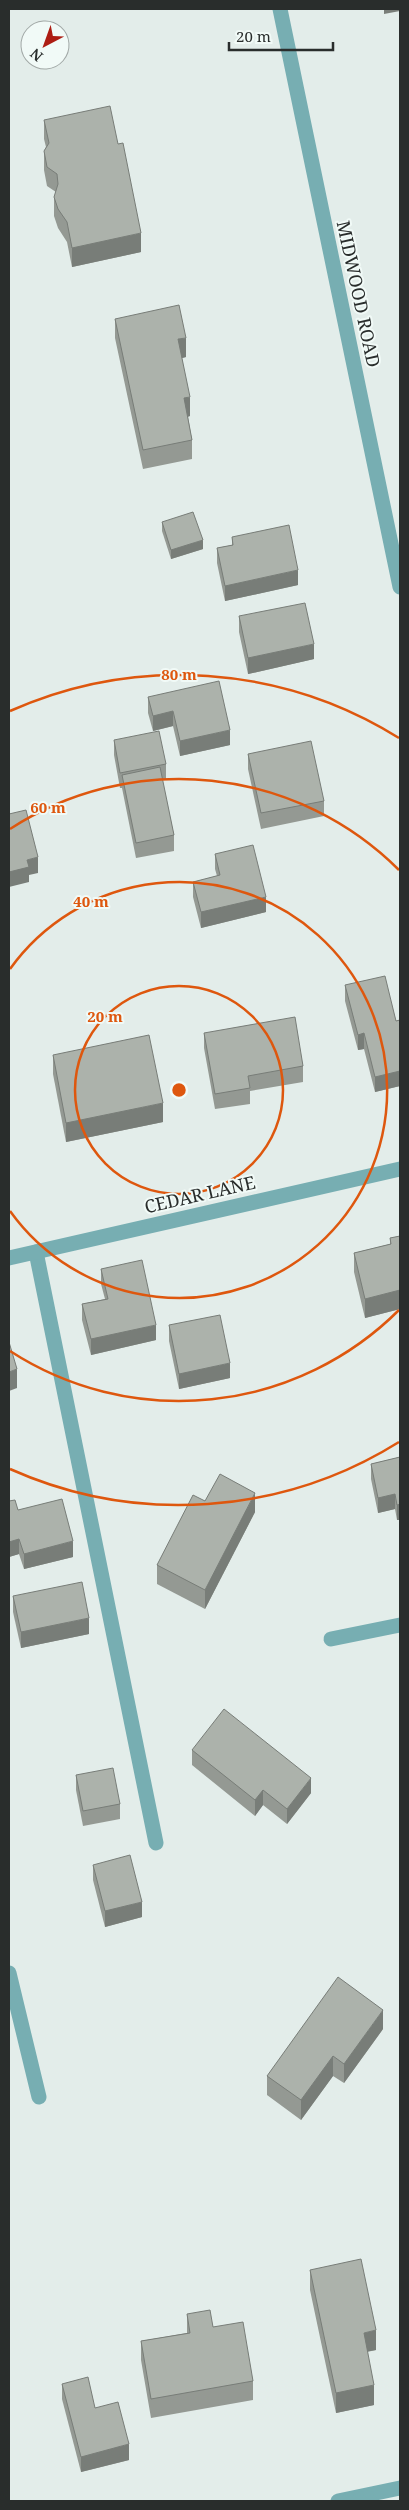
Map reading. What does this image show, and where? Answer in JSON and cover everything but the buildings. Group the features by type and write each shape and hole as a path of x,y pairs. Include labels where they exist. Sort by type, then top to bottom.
{"street":[{"name":"MIDWOOD ROAD","path":"280,9 400,587"},
{"name":"CEDAR LANE","path":"9,1258 400,1169"},
{"path":"36,1252 156,1843"},
{"path":"331,1639 400,1625"},
{"path":"9,1973 39,2097"},
{"path":"338,2501 400,2488"}]}
